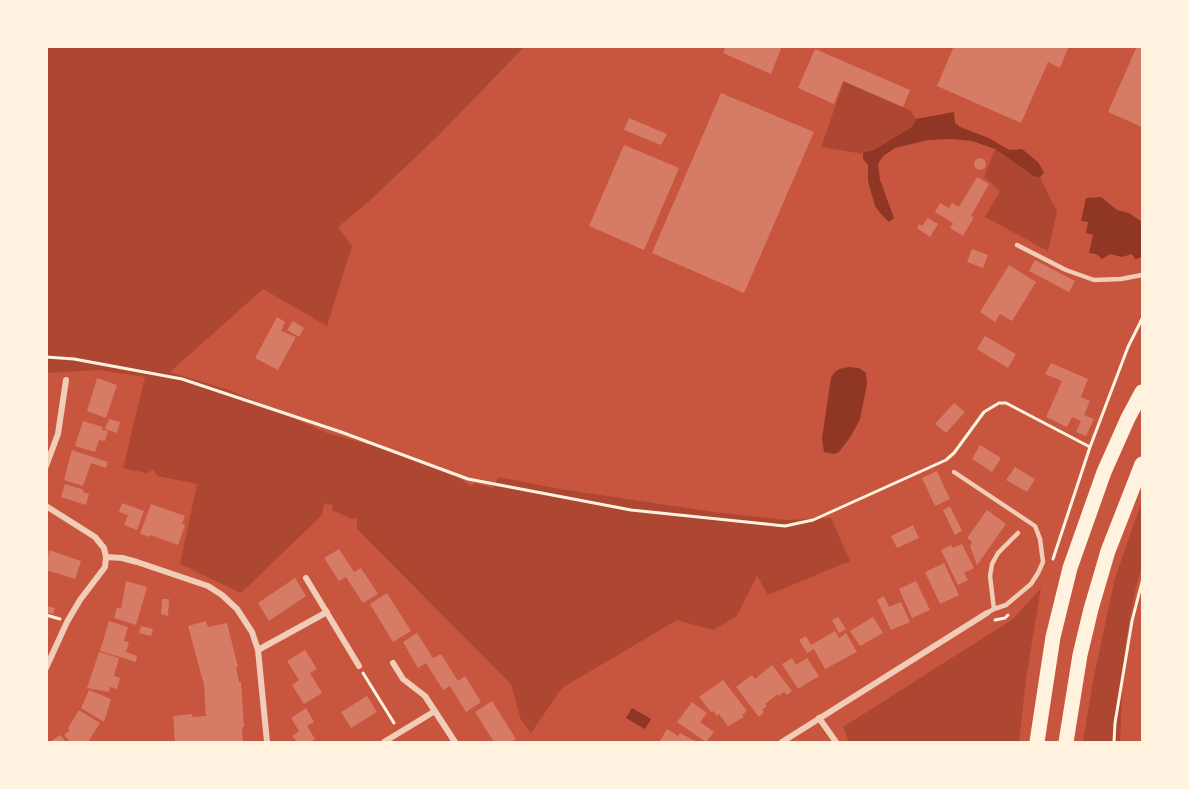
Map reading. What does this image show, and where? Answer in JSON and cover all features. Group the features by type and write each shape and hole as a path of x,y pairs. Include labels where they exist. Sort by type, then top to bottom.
{"highway":[{"path":"1036,742 1053,637 1070,568 1104,472 1128,418 1143,392"},
{"path":"1066,742 1080,655 1091,609 1108,551 1129,493 1143,464"}],"street":[{"path":"46,466 58,434 66,380"},
{"path":"46,506 95,537 104,548 106,557 105,567 80,600 67,622 46,669"},
{"path":"106,557 137,562 208,586 237,609 252,632 258,650 267,742"},
{"path":"306,578 359,666"},
{"path":"258,650 327,612"},
{"path":"782,742 987,613"},
{"path":"393,663 403,679 425,696 455,742"},
{"path":"384,742 435,711"},
{"path":"819,718 836,742"}],"lane":[{"path":"1017,245 1066,270 1094,280 1143,275"},
{"path":"954,472 1035,526 1040,539 1043,562 1038,573 1020,595 1006,605 987,613"},
{"path":"994,609 990,576 992,564 998,553 1018,533"}],"path":[{"path":"1050,569 1090,447 1128,347 1143,319"},
{"path":"46,357 74,359 182,379 341,432 468,479 631,510 772,525 785,526 813,520 946,460 954,453 984,412 999,403 1006,403 1090,447"},
{"path":"1114,742 1115,723 1132,621 1143,582"},
{"path":"987,613 992,621 1005,618 1012,610"},
{"path":"359,666 400,733"}],"shaded area":[{"path":"46,47 524,47 438,136 366,204 338,227 352,246 327,326 263,289 170,372 229,390 327,433 381,448 459,478 471,486 475,483 493,488 498,477 560,489 714,512 785,520 831,518 850,561 768,595 757,576 737,616 713,630 677,620 562,688 531,733 521,720 511,684 357,529 357,518 352,519 332,510 333,505 324,503 322,515 241,593 180,564 197,484 158,476 153,470 146,473 123,468 145,377 99,370 47,373"},
{"path":"844,81 911,111 916,119 912,127 863,154 821,147"},
{"path":"954,112 955,123 960,127 989,138 1009,150 1022,149 1038,162 1044,173 1040,177 1035,177 995,149 972,141 928,140 895,148 883,156 878,164 880,180 894,218 889,222 875,206 868,181 868,165 863,159 863,154 912,127 916,119"},
{"path":"995,149 1035,177 1040,177 1057,212 1048,251 985,217 1000,191 984,177"},
{"path":"1101,197 1117,210 1129,213 1142,222 1142,257 1135,259 1132,254 1122,257 1110,254 1102,259 1096,254 1089,253 1093,235 1086,233 1088,222 1081,221 1086,198"},
{"path":"859,368 866,373 867,384 860,419 839,452 834,454 824,452 822,438 831,378 839,369"},
{"path":"1142,501 1142,566 1126,640 1120,742 1083,742 1093,681 1115,578"},
{"path":"1041,588 1026,679 1019,742 849,742 843,727 1013,619"},
{"path":"632,708 651,719 645,729 626,718"}],"building":[{"path":"726,46 782,46 771,74 723,53"},
{"path":"954,46 1069,46 1060,68 1048,62 1021,123 937,86"},
{"path":"1137,46 1142,46 1142,127 1108,112"},
{"path":"815,49 910,90 903,107 843,81 834,104 798,88"},
{"path":"721,93 814,132 744,293 652,253"},
{"path":"629,118 667,134 661,145 624,130"},
{"path":"624,145 679,168 644,250 589,226"},
{"path":"982,158 985,159 985,169 978,170 975,169 974,162 975,159"},
{"path":"977,177 989,184 963,236 950,228 953,223 935,212 940,203 949,208 952,203 959,207"},
{"path":"928,218 938,224 930,237 917,228 919,224 922,226"},
{"path":"972,249 988,255 983,268 967,262"},
{"path":"1035,260 1075,281 1069,292 1029,271"},
{"path":"1009,265 1036,282 1012,321 1000,314 995,322 980,312"},
{"path":"277,317 285,322 281,331 296,337 278,370 255,358"},
{"path":"293,321 304,328 299,337 287,330"},
{"path":"985,336 1016,354 1008,368 977,349"},
{"path":"1051,363 1088,379 1081,397 1090,401 1084,415 1094,419 1086,436 1076,432 1081,421 1072,417 1067,427 1046,417 1062,381 1045,374"},
{"path":"97,378 117,385 106,418 87,411"},
{"path":"954,403 965,412 946,433 935,424"},
{"path":"109,419 120,422 117,433 105,429"},
{"path":"83,421 103,427 102,430 108,431 105,441 99,440 95,452 75,446"},
{"path":"980,445 1001,458 992,472 972,459"},
{"path":"72,450 108,462 106,468 91,463 83,486 64,480"},
{"path":"1015,467 1035,479 1027,492 1006,480"},
{"path":"937,471 950,499 935,506 922,478"},
{"path":"65,484 89,494 86,505 61,497"},
{"path":"122,503 144,511 137,530 124,525 128,515 119,512"},
{"path":"151,504 185,516 182,524 185,525 178,545 150,535 150,537 140,534"},
{"path":"950,506 962,531 955,535 943,510"},
{"path":"987,510 1006,524 977,565 970,546 972,542 967,538"},
{"path":"913,525 919,538 897,548 891,536"},
{"path":"962,544 974,568 964,573 968,580 958,585 941,550 951,545 953,548"},
{"path":"339,549 354,572 361,568 378,594 363,603 346,577 339,581 324,558"},
{"path":"49,550 81,561 75,579 46,570"},
{"path":"944,563 959,595 940,604 925,572"},
{"path":"295,578 306,596 269,621 258,603"},
{"path":"126,581 147,587 136,625 114,618 117,607 121,609"},
{"path":"916,581 930,610 912,618 899,589"},
{"path":"387,593 411,631 393,642 370,604"},
{"path":"884,596 889,607 901,602 910,622 891,630 877,600"},
{"path":"162,599 169,599 168,616 161,614"},
{"path":"46,606 55,608 53,614 46,612"},
{"path":"838,617 846,629 839,633 832,620"},
{"path":"873,617 883,633 860,646 850,631"},
{"path":"109,621 128,627 124,641 129,642 126,652 137,656 136,662 100,651"},
{"path":"206,621 208,627 227,623 238,667 236,667 239,682 241,682 243,742 175,742 173,716 192,714 192,717 206,716 204,685 188,626"},
{"path":"141,626 153,629 151,636 139,633"},
{"path":"835,631 839,638 846,633 857,652 825,669 814,649 807,653 799,640 806,636 811,645"},
{"path":"417,633 433,658 441,654 458,681 465,676 481,702 466,712 450,686 443,690 426,663 418,668 403,642"},
{"path":"305,650 317,669 310,673 322,693 304,704 292,685 299,680 287,661"},
{"path":"99,652 119,658 114,676 120,678 117,689 110,687 109,692 87,688"},
{"path":"792,658 796,665 807,658 819,676 798,689 782,664"},
{"path":"772,665 792,691 787,695 784,692 779,696 778,694 765,704 767,706 759,717 736,687 752,675 755,679"},
{"path":"723,680 747,711 742,715 744,717 728,726 719,714 717,716 713,711 711,712 699,697"},
{"path":"89,690 111,699 104,722 81,708"},
{"path":"367,696 377,712 351,728 341,712"},
{"path":"492,701 516,739 511,742 494,742 475,712"},
{"path":"692,702 707,713 700,722 714,732 706,742 677,722"},
{"path":"306,708 314,722 307,726 315,739 310,742 297,742 292,736 299,731 291,718"},
{"path":"79,710 100,723 88,742 70,742 64,735 70,730 68,728"},
{"path":"667,729 678,736 680,733 697,742 662,742 660,741"},
{"path":"60,735 66,742 51,741"}]}
